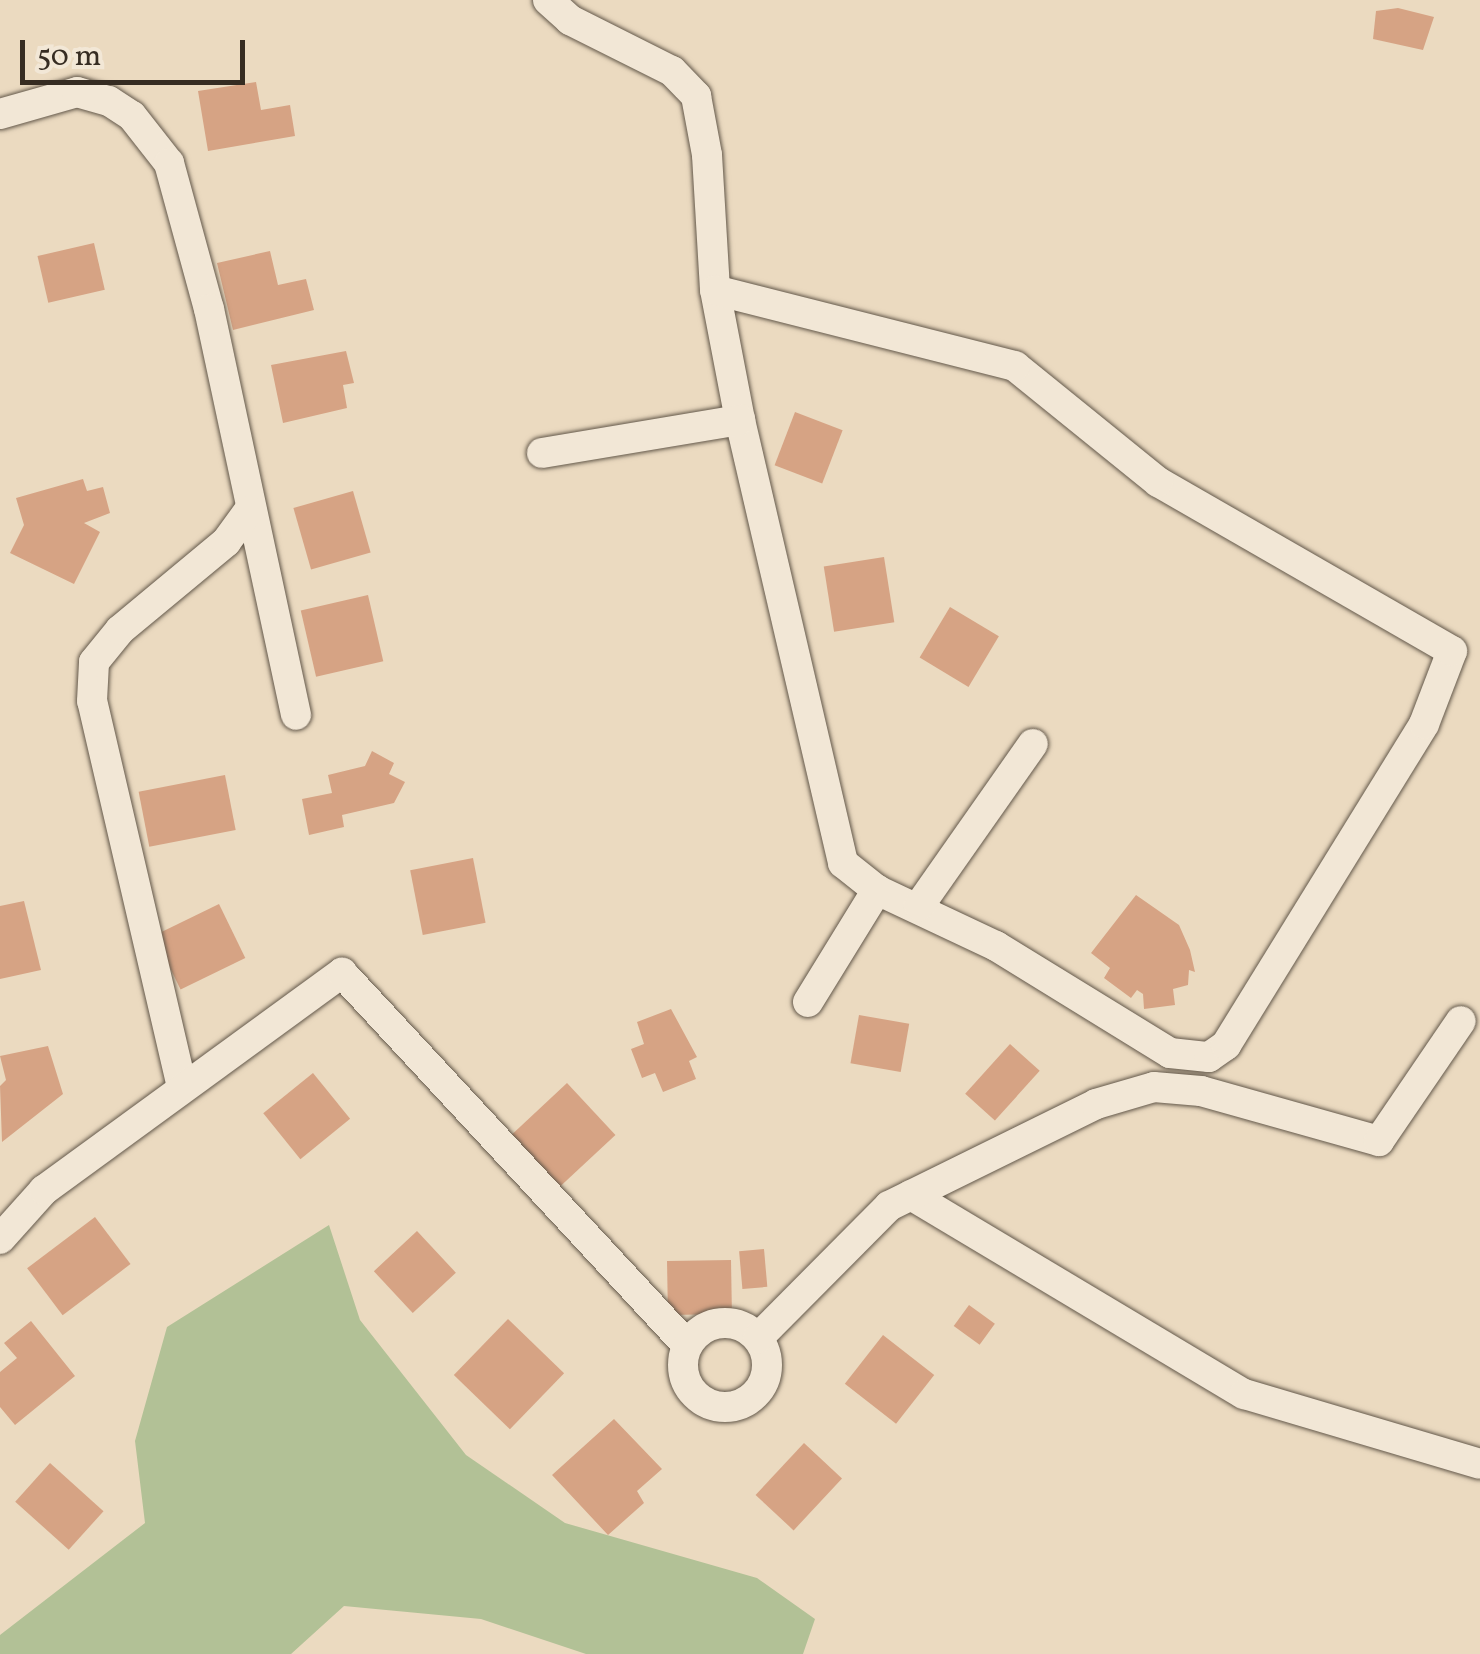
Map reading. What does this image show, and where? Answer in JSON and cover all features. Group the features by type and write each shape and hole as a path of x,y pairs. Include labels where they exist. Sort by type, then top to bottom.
{"street":[{"path":"548,0 570,20 672,71 696,96 707,155 716,290 740,420 834,844 843,863 877,890 918,906 1170,1053 1209,1057 1226,1045 1466,652 1158,482 1015,366 716,290"},
{"path":"0,114 77,92 109,101 132,116 169,163 209,309 249,510 296,715"},
{"path":"542,453 740,420"},
{"path":"182,1087 92,701 94,662 120,630 226,542 249,510"},
{"path":"918,906 1033,744"},
{"path":"808,1002 877,890"},
{"path":"0,1238 44,1190 342,973 688,1346 689,1386 724,1408 760,1390 768,1364 758,1338 720,1323 688,1346"},
{"path":"758,1338 890,1206 1096,1104 1154,1088 1202,1091 1379,1142 1461,1021"},
{"path":"910,1195 1244,1394 1480,1464"}],"green space":[{"path":"329,1225 360,1320 466,1455 565,1523 757,1578 815,1619 803,1654 586,1654 481,1619 344,1606 291,1654 0,1654 0,1635 145,1523 135,1441 167,1327"}],"building":[{"path":"1398,8 1434,17 1423,50 1373,39 1376,11"},
{"path":"256,82 261,110 290,105 295,136 208,151 198,91"},
{"path":"94,243 105,290 48,303 37,256"},
{"path":"270,251 278,285 306,279 314,310 233,330 217,263"},
{"path":"346,351 354,383 343,385 347,408 283,423 271,365"},
{"path":"795,412 843,430 822,483 775,465"},
{"path":"83,479 87,491 103,487 110,513 84,523 100,532 74,584 10,553 24,525 16,498"},
{"path":"353,491 371,553 311,570 293,508"},
{"path":"884,557 894,622 834,632 824,567"},
{"path":"368,595 383,661 316,677 301,611"},
{"path":"950,607 999,636 968,687 920,658"},
{"path":"372,751 394,763 389,774 405,782 394,803 342,815 344,827 309,835 302,799 332,793 328,775 365,766"},
{"path":"225,775 236,830 149,847 139,792"},
{"path":"473,858 486,923 423,935 410,870"},
{"path":"1136,895 1179,925 1190,950 1195,972 1189,970 1188,985 1173,989 1175,1005 1144,1009 1143,994 1137,990 1131,998 1104,978 1110,968 1091,953"},
{"path":"24,901 41,970 0,979 0,906"},
{"path":"219,904 245,958 181,989 154,936"},
{"path":"671,1009 697,1057 689,1061 696,1079 663,1092 655,1073 642,1078 631,1049 644,1044 637,1022"},
{"path":"859,1015 909,1024 901,1072 850,1063"},
{"path":"1010,1044 1040,1071 995,1121 965,1094"},
{"path":"48,1046 63,1094 2,1142 0,1086 6,1080 0,1056"},
{"path":"313,1073 350,1119 300,1159 263,1113"},
{"path":"567,1083 615,1135 558,1189 509,1137"},
{"path":"95,1217 131,1264 63,1315 27,1268"},
{"path":"417,1231 456,1273 413,1313 374,1271"},
{"path":"764,1249 767,1287 742,1289 739,1251"},
{"path":"731,1260 732,1314 668,1315 667,1261"},
{"path":"969,1305 995,1324 980,1345 954,1326"},
{"path":"508,1319 564,1373 510,1429 454,1375"},
{"path":"31,1321 75,1376 15,1425 0,1407 0,1372 17,1358 4,1343"},
{"path":"883,1335 934,1375 896,1424 845,1384"},
{"path":"614,1419 662,1469 637,1491 644,1503 608,1535 552,1475"},
{"path":"804,1443 842,1478 794,1530 756,1495"},
{"path":"50,1463 104,1511 69,1550 15,1502"}]}
